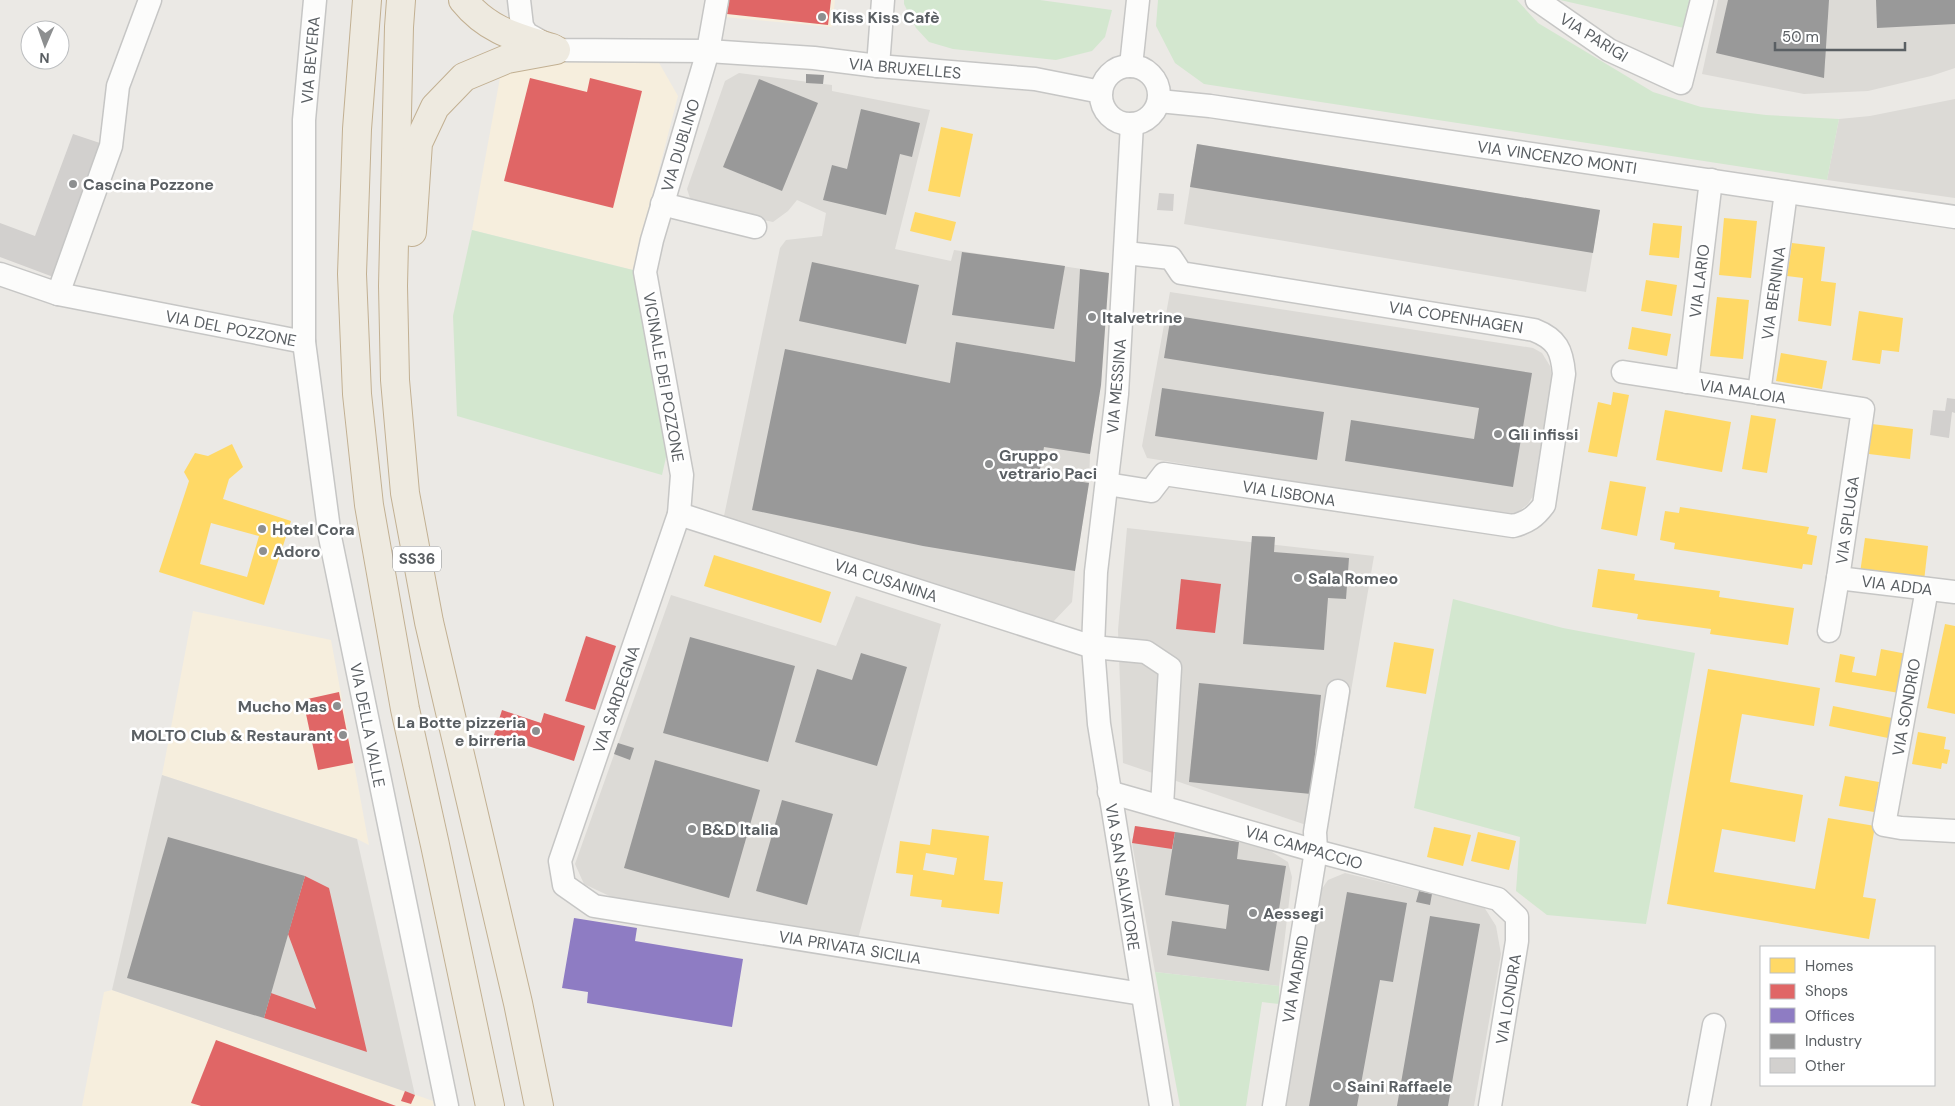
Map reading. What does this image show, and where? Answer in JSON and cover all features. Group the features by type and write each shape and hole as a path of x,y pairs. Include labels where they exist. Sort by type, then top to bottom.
{"highway":[{"name":"SS36","path":"367,0 357,129 352,274 357,394 368,505 405,709 436,845 490,1106"},
{"name":"SS36","path":"401,0 393,286 394,380 404,493 429,622 518,1003 539,1106"},
{"path":"463,0 473,12 502,32 556,50"},
{"path":"393,286 410,261 418,143 435,107 464,77 507,59 556,50"}],"street":[{"path":"58,294 111,146 118,86 150,0"},
{"name":"VIA BEVERA","path":"304,120 315,0"},
{"path":"519,0 522,26 527,34 556,50"},
{"path":"708,51 717,0"},
{"path":"878,66 883,0"},
{"path":"1131,66 1138,0"},
{"name":"VIA PARIGI","path":"1537,0 1610,50 1682,83 1702,0"},
{"name":"VIA BRUXELLES","path":"556,50 708,51 814,58 878,66 1035,79 1101,92"},
{"name":"VIA DUBLINO","path":"652,240 708,51"},
{"path":"1131,66 1141,68 1150,73 1156,81 1159,90 1159,101 1150,117 1132,124 1124,123 1109,115 1102,100 1101,92 1104,83 1115,70 1131,66"},
{"name":"VIA VINCENZO MONTI","path":"1159,101 1210,106 1955,217"},
{"name":"VIA DEL POZZONE","path":"0,274 58,294 304,342 304,120"},
{"name":"VIA MESSINA","path":"1093,647 1095,592 1117,394 1132,124"},
{"name":"VIA LARIO","path":"1687,382 1711,180"},
{"name":"VIA BERNINA","path":"1760,393 1786,192"},
{"path":"662,204 755,227"},
{"name":"VICINALE DEI POZZONE","path":"652,240 645,272 682,474 678,514"},
{"name":"VIA COPENHAGEN","path":"1126,253 1171,258 1181,273 1534,330 1546,335 1557,345 1563,359 1564,374 1544,505 1527,522 1513,526 1481,522"},
{"name":"VIA DELLA VALLE","path":"304,342 330,537 447,1106"},
{"name":"VIA MALOIA","path":"1623,372 1863,409"},
{"name":"VIA SPLUGA","path":"1829,631 1863,409"},
{"name":"VIA LISBONA","path":"1107,484 1151,492 1164,474 1481,522"},
{"name":"VIA CUSANINA","path":"678,514 1093,647 1146,652 1170,668 1162,806"},
{"name":"VIA SARDEGNA","path":"564,885 560,861 678,514"},
{"name":"VIA ADDA","path":"1838,578 1955,592"},
{"name":"VIA SONDRIO","path":"1927,589 1884,825 1901,828 1955,831"},
{"name":"VIA SAN SALVATORE","path":"1093,647 1099,724 1109,792 1161,1106"},
{"name":"VIA MADRID","path":"1274,1106 1316,851 1315,832 1338,691"},
{"name":"VIA CAMPACCIO","path":"1109,792 1316,851 1498,899"},
{"name":"VIA PRIVATA SICILIA","path":"564,885 594,906 1142,994"},
{"name":"VIA LONDRA","path":"1490,1106 1517,941 1517,917 1498,899"},
{"path":"1699,1106 1714,1025"}],"shaded area":[{"path":"727,0 835,0 832,27 724,17"},
{"path":"1718,0 1955,0 1955,68 1931,76 1868,91 1804,94 1702,74"},
{"path":"521,59 658,61 678,96 633,270 472,230 502,67"},
{"path":"739,73 832,85 832,91 930,110 895,249 951,261 954,250 1109,273 1101,385 1090,454 1089,483 1072,602 1053,622 724,516 780,248 786,240 822,236 826,213 797,200 788,211 773,222 700,207 691,201 687,189 725,81"},
{"path":"1955,99 1955,198 1827,180 1839,119 1870,116"},
{"path":"1197,144 1600,210 1586,292 1184,224"},
{"path":"1170,292 1533,348 1542,353 1550,366 1552,376 1533,496 1528,504 1518,512 1506,516 1147,458 1142,446"},
{"path":"1127,528 1374,556 1327,832 1123,763 1118,630"},
{"path":"671,595 836,646 856,596 941,624 858,939 618,900 584,884 575,864"},
{"path":"193,611 331,640 369,845 357,839 162,775"},
{"path":"162,775 357,839 415,1095 112,990"},
{"path":"1135,826 1239,842 1269,850 1288,862 1292,877 1279,986 1155,972 1132,843"},
{"path":"1345,873 1484,907 1496,926 1501,954 1474,1106 1283,1106 1321,890 1328,880"},
{"path":"112,990 433,1101 434,1106 82,1106 104,992"}],"green space":[{"path":"904,0 1040,0 1112,10 1105,37 1092,51 1056,60 953,49 929,42 916,28 904,4"},
{"path":"1158,0 1517,0 1538,23 1653,92 1701,107 1766,115 1839,119 1827,180 1204,84 1175,63 1156,26"},
{"path":"1560,0 1690,0 1684,28"},
{"path":"472,230 633,270 667,453 662,475 457,416 453,316"},
{"path":"1453,599 1563,628 1695,653 1646,924 1547,915 1516,891 1520,837 1414,808"},
{"path":"1155,972 1279,986 1279,1004 1262,1002 1246,1106 1180,1106"}],"building: Homes":[{"path":"941,127 973,134 960,197 928,191"},
{"path":"915,212 956,222 951,241 910,231"},
{"path":"1724,218 1757,221 1751,278 1719,275"},
{"path":"1653,223 1682,226 1679,258 1649,255"},
{"path":"1792,243 1825,247 1821,281 1836,283 1831,326 1798,321 1803,278 1787,276"},
{"path":"1646,280 1677,285 1672,316 1641,311"},
{"path":"1717,297 1749,300 1743,359 1710,356"},
{"path":"1859,311 1903,318 1899,352 1882,350 1880,364 1852,360"},
{"path":"1632,327 1671,334 1667,356 1628,349"},
{"path":"1781,353 1827,361 1822,389 1776,381"},
{"path":"1613,392 1629,395 1617,457 1588,452 1598,402 1611,405"},
{"path":"1665,410 1731,422 1722,472 1656,460"},
{"path":"1751,415 1776,419 1767,473 1742,469"},
{"path":"1872,424 1913,429 1910,459 1869,454"},
{"name":"Hotel Cora","path":"232,444 243,467 229,479 223,499 291,521 264,605 159,572 189,481 184,472 195,453 208,456","holes":["211,523 259,536 247,577 200,564"]},
{"path":"1610,481 1646,487 1637,536 1601,529"},
{"path":"1680,507 1809,527 1807,534 1817,536 1812,565 1803,564 1802,569 1674,549 1675,543 1660,540 1665,511 1679,513"},
{"path":"1865,538 1928,546 1924,581 1860,573"},
{"path":"714,555 831,592 821,623 704,586"},
{"path":"1598,569 1635,574 1634,580 1720,591 1719,597 1794,608 1788,645 1710,634 1711,629 1637,619 1638,614 1592,607"},
{"path":"1945,624 1955,626 1955,714 1927,708"},
{"path":"1394,642 1434,649 1426,694 1386,687"},
{"path":"1881,649 1907,654 1899,693 1835,682 1840,654 1855,657 1852,672 1876,676"},
{"path":"1708,669 1820,688 1814,726 1742,714 1730,782 1803,795 1795,842 1722,829 1714,872 1815,889 1828,818 1875,826 1863,897 1876,899 1869,939 1667,904"},
{"path":"1833,706 1892,718 1888,738 1829,726"},
{"path":"1918,732 1946,737 1944,749 1950,750 1947,764 1942,763 1941,769 1912,764"},
{"path":"1845,776 1879,782 1874,812 1839,806"},
{"path":"1434,827 1471,835 1463,866 1427,857"},
{"path":"932,829 989,836 984,880 1003,882 999,914 941,907 942,900 910,896 913,875 896,873 900,841 930,845","holes":["926,853 957,858 954,875 923,870"]},
{"path":"1478,832 1516,841 1509,870 1471,861"}],"building: Shops":[{"path":"729,0 831,0 828,25 727,14"},
{"path":"530,78 587,92 590,78 642,91 613,208 504,181"},
{"path":"1181,579 1221,584 1215,633 1176,629"},
{"path":"586,636 616,646 595,710 565,701"},
{"path":"339,692 353,763 318,770 303,700"},
{"path":"502,710 541,723 544,713 585,726 574,761 494,735"},
{"path":"1135,826 1175,832 1172,849 1132,843"},
{"path":"305,876 329,888 367,1052 264,1018 271,993 316,1009 288,934"},
{"path":"216,1040 396,1106 201,1106 191,1103"},
{"path":"405,1091 415,1095 411,1104 401,1101"}],"building: Offices":[{"path":"574,918 637,928 635,941 743,959 732,1027 587,1003 588,992 562,988"}],"building: Industry":[{"path":"1728,0 1829,0 1824,78 1716,53"},
{"path":"1876,0 1955,0 1955,24 1877,28"},
{"path":"806,74 824,75 823,84 806,83"},
{"path":"759,79 818,103 782,191 723,167"},
{"path":"861,109 920,123 912,157 900,154 886,215 823,200 832,165 847,169"},
{"path":"1197,144 1600,210 1593,253 1190,187"},
{"path":"962,252 1065,266 1054,329 952,315"},
{"path":"812,262 919,285 906,344 799,321"},
{"path":"1080,269 1109,273 1101,385 1090,454 1044,447 1039,475 1089,483 1075,571 923,546 752,510 785,349 950,383 956,342 1075,362"},
{"path":"1171,315 1532,373 1513,487 1345,461 1351,420 1474,439 1479,408 1164,358"},
{"path":"1162,388 1324,412 1317,460 1155,436"},
{"name":"Sala Romeo","path":"1252,536 1275,537 1274,552 1349,558 1346,599 1328,598 1324,650 1243,644"},
{"path":"690,637 795,666 768,762 663,733"},
{"path":"861,653 907,667 877,766 795,742 817,669 852,680"},
{"path":"1199,683 1321,695 1311,794 1189,782"},
{"path":"618,743 634,748 630,760 614,754"},
{"name":"B&D Italia","path":"655,760 760,790 729,898 624,868"},
{"path":"782,800 833,814 807,905 756,891"},
{"name":"Aessegi","path":"1175,832 1239,842 1237,859 1286,866 1269,971 1167,955 1172,921 1226,929 1229,905 1165,895"},
{"path":"168,837 305,876 264,1018 127,978"},
{"path":"1419,891 1432,894 1430,905 1416,902"},
{"path":"1347,892 1407,903 1393,982 1380,980 1357,1106 1309,1106"},
{"path":"1430,916 1480,924 1448,1106 1397,1106"}],"building: Other":[{"name":"Cascina Pozzone","path":"73,134 106,145 56,278 0,257 0,223 35,236"},
{"path":"1159,193 1174,194 1173,211 1157,210"},
{"path":"1947,398 1955,399 1955,413 1952,412 1949,438 1930,435 1933,410 1945,411"}],"place":[{"name":"Kiss Kiss Cafè","path":"822,17"},
{"name":"Cascina Pozzone","path":"73,184"},
{"name":"Italvetrine","path":"1092,317"},
{"name":"Gli infissi","path":"1498,434"},
{"name":"Gruppo vetrario Paci","path":"989,464"},
{"name":"Hotel Cora","path":"262,529"},
{"name":"Adoro","path":"263,551"},
{"name":"Sala Romeo","path":"1298,578"},
{"name":"Mucho Mas","path":"337,706"},
{"name":"La Botte pizzeria e birreria","path":"536,731"},
{"name":"MOLTO Club & Restaurant","path":"343,735"},
{"name":"B&D Italia","path":"692,829"},
{"name":"Aessegi","path":"1253,913"},
{"name":"Saini Raffaele","path":"1337,1086"}]}
